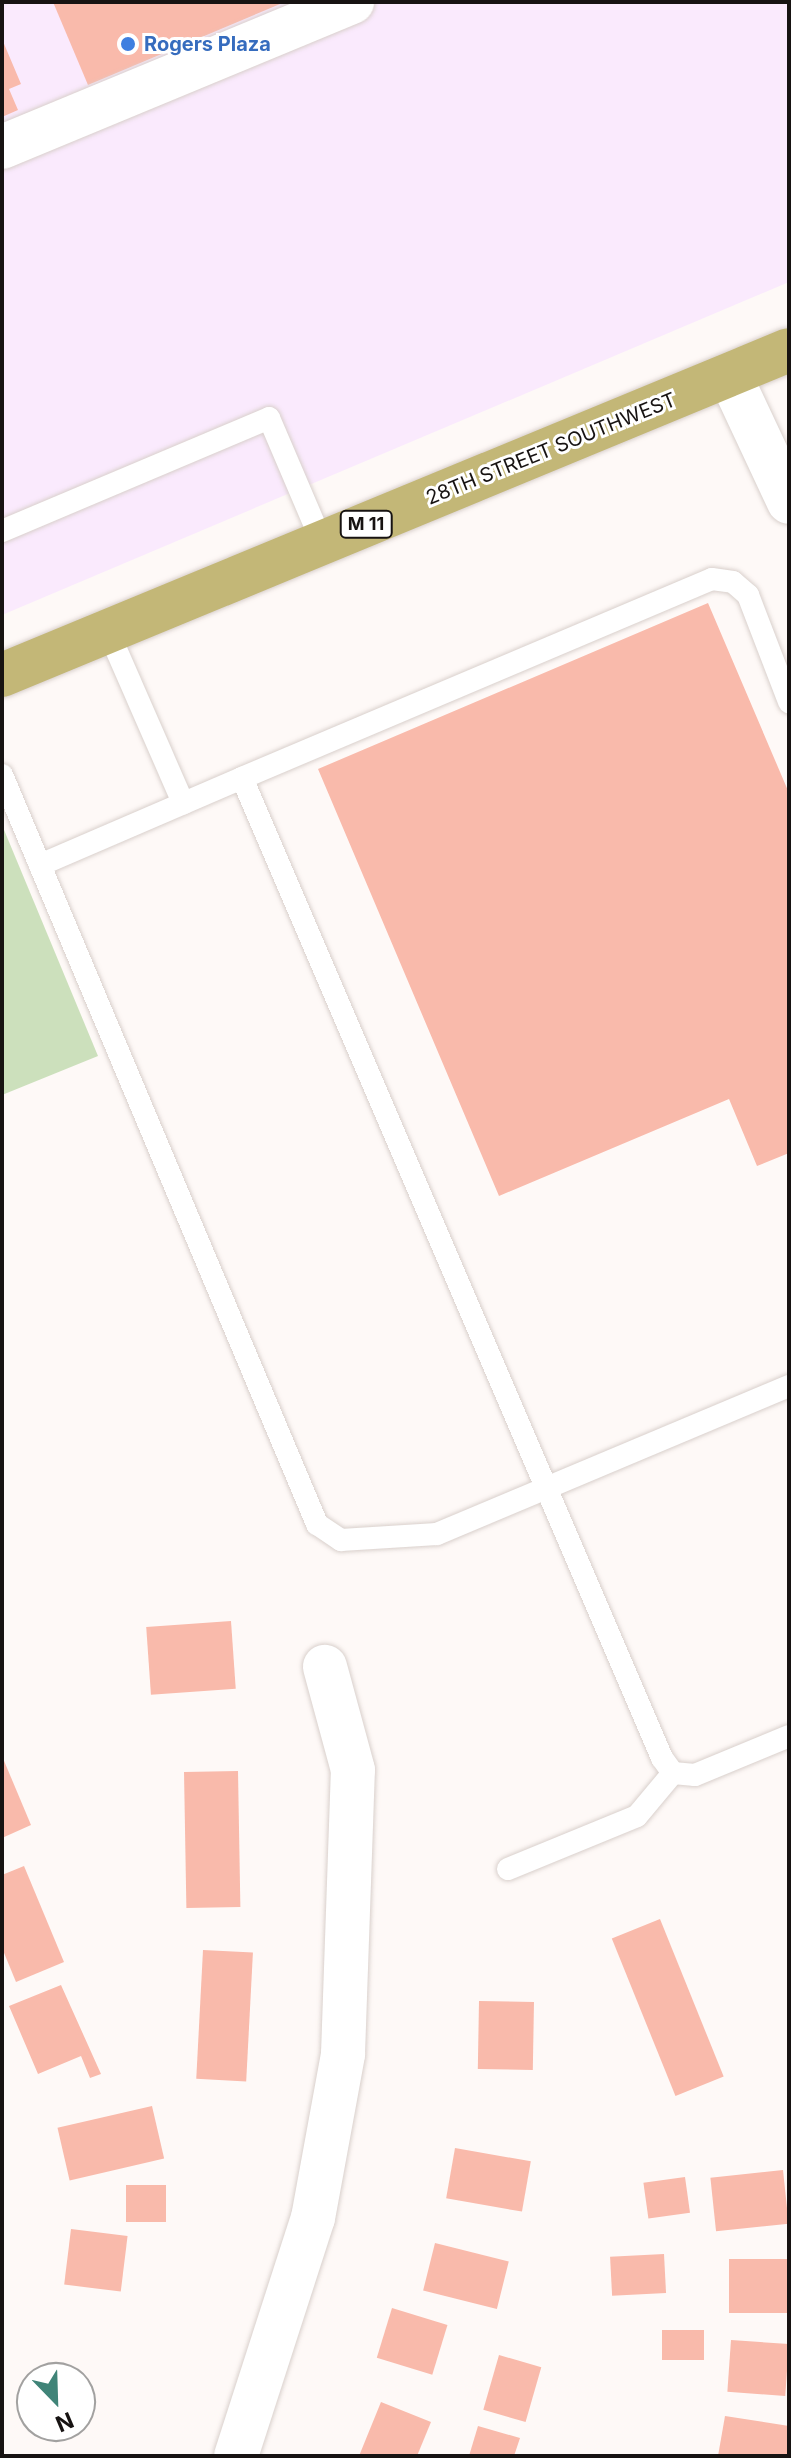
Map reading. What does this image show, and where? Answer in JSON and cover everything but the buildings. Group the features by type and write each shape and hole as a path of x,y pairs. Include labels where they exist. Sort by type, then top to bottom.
{"main road":[{"name":"28TH STREET SOUTHWEST","path":"2,675 789,350"}],"street":[{"path":"2,147 352,2"},
{"path":"730,376 789,502"},
{"path":"236,2456 306,2245 343,2054 353,1770 325,1667"}],"lane":[{"path":"2,531 269,418 322,542"},
{"path":"40,865 712,579 733,582 748,595 789,702"},
{"path":"108,631 183,803"},
{"path":"2,775 317,1524 341,1540 437,1534 789,1386"},
{"path":"242,778 673,1773"},
{"path":"673,1773 695,1775 789,1736"},
{"path":"508,1869 637,1816 673,1773"}],"shaded area":[{"path":"2,2 789,2 789,282 2,615"}],"green space":[{"path":"2,825 98,1056 2,1095"}],"place":[{"name":"Rogers Plaza","path":"128,44"}]}
